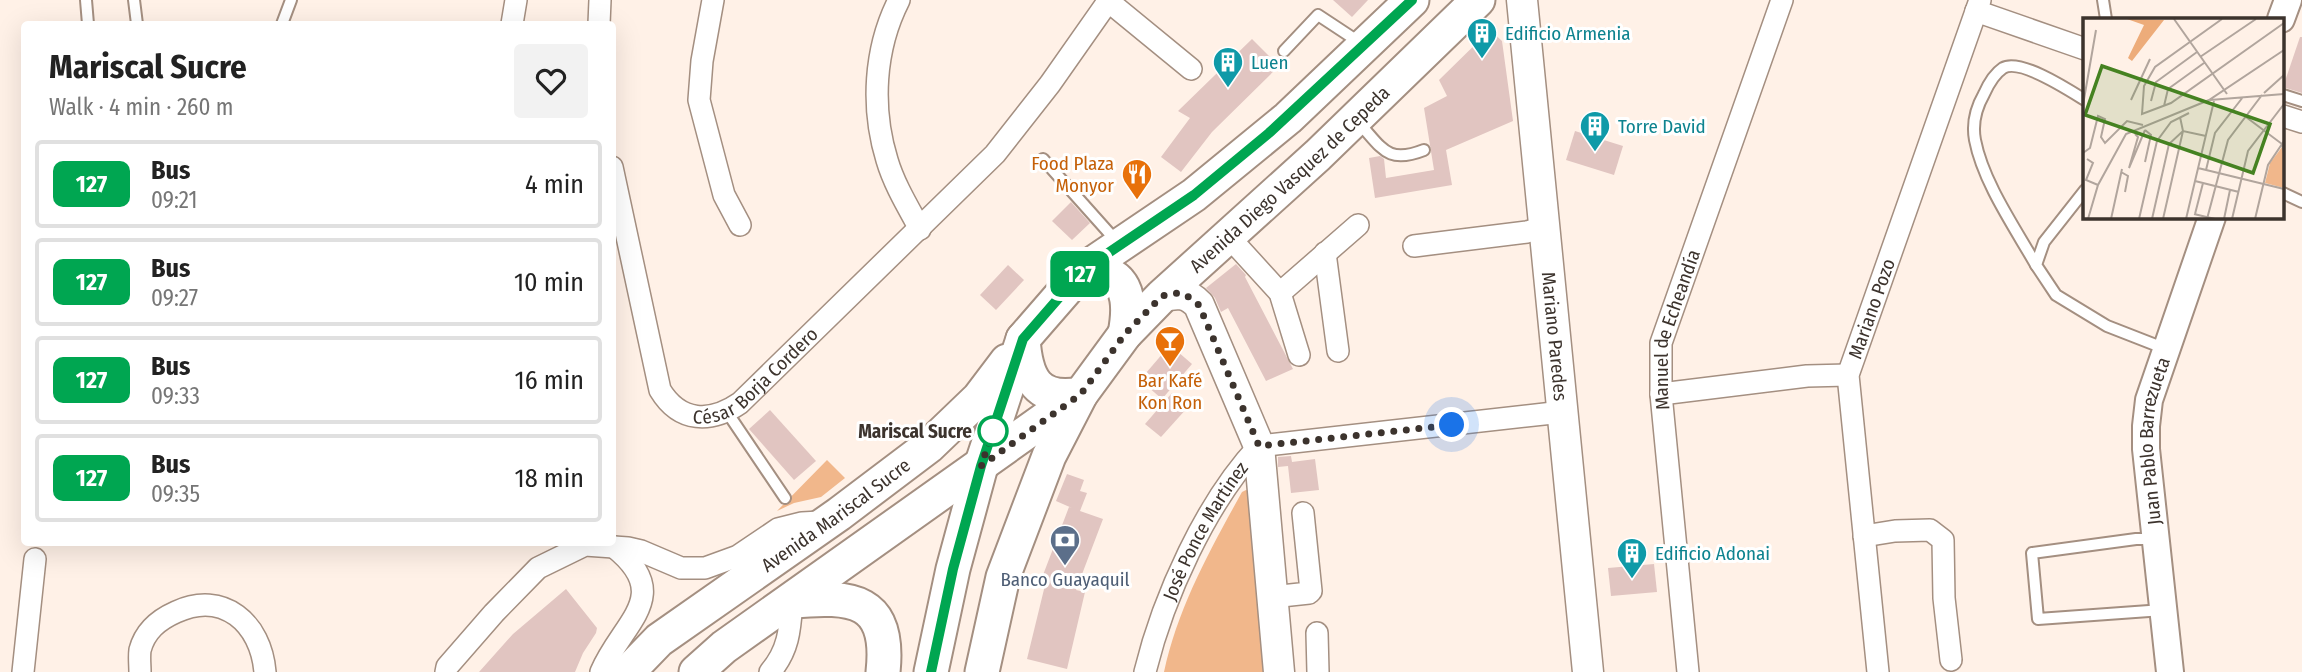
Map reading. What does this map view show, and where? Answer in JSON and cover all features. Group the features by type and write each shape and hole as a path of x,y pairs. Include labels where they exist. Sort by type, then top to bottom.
{"main road":[{"path":"931,672 953,569 981,466 1023,339 1083,270 1194,195 1278,126 1412,0"},
{"name":"Avenida Diego Vasquez de Cepeda","path":"982,672 1003,576 1049,456 1081,394 1125,334 1162,296 1355,119 1478,0"},
{"name":"Mariano Paredes","path":"1522,0 1588,672"},
{"path":"1083,270 1107,272 1123,286 1128,298 1129,314 1125,334"},
{"path":"1162,296 1178,293 1186,295 1199,305 1259,446 1279,672"},
{"path":"1023,339 1024,358 1036,386 1051,395 1065,397 1081,394"},
{"name":"Avenida Mariscal Sucre","path":"628,672 659,640 830,521 929,446 979,398 1023,339"},
{"path":"696,672 724,647 1081,394"},
{"path":"792,601 825,598 855,601 870,612 884,639 883,672"}],"street":[{"path":"599,21 600,0"},
{"path":"713,0 702,61 699,100 724,195 740,225"},
{"path":"899,0 886,33 879,64 879,131 887,162 899,191 920,229"},
{"path":"1109,0 1191,69"},
{"name":"César Borja Cordero","path":"616,186 660,390 673,406 696,416 706,418 727,412 740,403 995,154 1050,84 1109,0"},
{"name":"Manuel de Echeandía","path":"1688,672 1661,394 1661,343 1782,0"},
{"path":"2281,18 2288,0"},
{"path":"1978,6 2083,48"},
{"name":"Mariano Pozo","path":"1878,672 1847,375 1978,6"},
{"path":"2284,116 2302,122"},
{"name":"Juan Pablo Barrezueta","path":"2170,672 2146,449 2146,426 2149,400 2211,219"},
{"path":"1280,293 1358,225"},
{"path":"1414,246 1527,232 1544,227"},
{"path":"1228,236 1280,293 1299,355"},
{"path":"1325,253 1338,351"},
{"path":"1661,394 1807,376 1847,375"},
{"name":"José Ponce Martinez","path":"1145,672 1160,625 1191,550 1228,483 1259,446 1562,412"},
{"path":"1272,597 1311,591 1303,513"},
{"path":"600,546 641,551 681,568 705,568 738,556 778,529 802,523 830,521"},
{"path":"1864,536 1895,531 1930,530 1943,540 1944,598 1951,660"},
{"path":"446,672 447,667 494,613 538,568 584,546"},
{"path":"601,672 635,617 642,596 636,568 614,547"},
{"path":"23,672 35,559"},
{"path":"770,672 785,652 790,636 792,601"},
{"path":"140,672 139,653 147,633 162,618 189,606 205,603 220,606 240,617 256,638 265,672"},
{"path":"1317,634 1318,672"}],"lane":[{"path":"86,0 88,21"},
{"path":"134,0 137,21"},
{"path":"283,21 291,0"},
{"path":"2103,0 2106,18"},
{"path":"1284,51 1318,15 1364,45"},
{"path":"2083,99 2061,86 2012,65 2002,69 1990,82 1975,110 1975,138 1990,182 2036,265 2056,295 2107,326 2166,349"},
{"path":"2284,95 2302,102"},
{"path":"1355,119 1390,155 1398,157 1424,150"},
{"path":"1043,159 1120,245"},
{"path":"2036,265 2044,242 2083,193"},
{"path":"2284,193 2302,202"},
{"path":"727,412 785,498"},
{"path":"2156,539 2136,539 2032,553 2039,619 2163,610"}],"shaded area":[{"path":"827,460 845,478 821,497 794,503 777,511"},
{"path":"1249,491 1263,672 1164,672 1170,648 1196,579 1242,492"}],"building":[{"path":"1333,0 1368,0 1352,17"},
{"path":"1490,30 1502,41 1513,121 1446,150 1452,185 1375,198 1369,158 1380,156 1384,159 1386,178 1434,170 1424,108 1447,96 1439,80"},
{"path":"2302,37 2302,93 2284,87"},
{"name":"Luen","path":"1252,39 1279,66 1212,132 1181,172 1161,157 1190,118 1178,111"},
{"name":"Torre David","path":"1575,131 1623,146 1614,175 1566,160"},
{"path":"1071,202 1090,223 1072,240 1052,221"},
{"path":"1236,264 1246,275 1293,369 1266,381 1228,308 1221,312 1215,298 1206,288"},
{"path":"1008,265 1024,280 996,310 980,295"},
{"name":"Bar Kafé Kon Ron","path":"1170,345 1192,364 1162,399 1140,380"},
{"path":"1172,393 1188,407 1161,437 1145,424"},
{"path":"770,410 816,461 794,480 749,429"},
{"path":"1291,456 1292,462 1315,459 1319,490 1291,493 1288,466 1278,467 1278,457"},
{"path":"1067,474 1084,480 1080,491 1087,493 1080,511 1103,519 1076,590 1085,592 1067,669 1027,659 1047,577 1043,575 1069,507 1072,508 1056,501"},
{"name":"Edificio Adonai","path":"1654,564 1657,592 1611,596 1608,568"},
{"path":"566,589 597,628 575,672 479,672 513,634"}],"bus line":[{"name":"127","path":"931,672 953,569 981,466 1023,339 1083,270 1194,195 1288,118 1412,0"}],"place":[{"name":"Edificio Armenia","path":"1482,60"},
{"name":"Luen","path":"1228,89"},
{"name":"Torre David","path":"1595,153"},
{"name":"Food Plaza Monyor","path":"1137,201"},
{"name":"Bar Kafé Kon Ron","path":"1170,368"},
{"name":"Mariscal Sucre","path":"993,431"},
{"name":"Banco Guayaquil","path":"1065,567"},
{"name":"Edificio Adonai","path":"1632,580"}],"route":[{"path":"993,431 981,466 1081,394 1125,334 1162,296 1178,293 1194,299 1199,305 1259,446 1452,425"}]}
